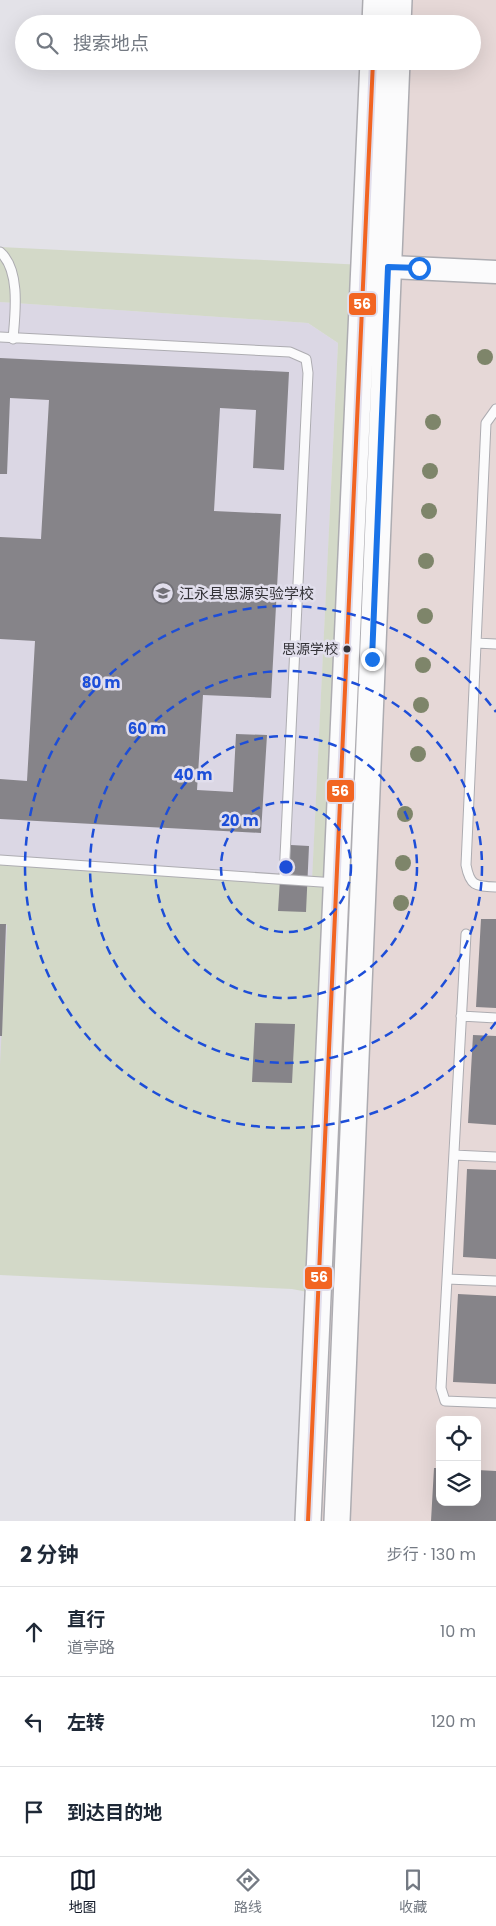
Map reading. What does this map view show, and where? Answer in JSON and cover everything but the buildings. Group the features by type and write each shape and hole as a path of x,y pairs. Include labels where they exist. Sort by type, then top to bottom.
{"main road":[{"path":"375,15 376,0"},
{"path":"398,15 399,0"},
{"path":"308,1521 373,70"},
{"path":"337,1521 397,70"},
{"path":"346,658 372,659"}],"street":[{"path":"364,266 496,272"}],"lane":[{"path":"0,252 10,270 16,293 13,339"},
{"path":"0,337 290,352 306,360 308,374 284,878"},
{"path":"496,409 486,423 466,865 469,880 473,884 496,887"},
{"path":"476,643 496,644"},
{"path":"0,860 336,882"},
{"path":"466,934 441,1388 445,1401 496,1403"},
{"path":"461,1016 496,1018"},
{"path":"454,1155 496,1157"},
{"path":"447,1279 496,1281"}],"shaded area":[{"path":"399,0 496,0 496,1521 311,1521 388,267 397,70 481,70 481,15 398,15"},
{"name":"江永县思源实验学校","path":"0,302 308,323 338,343 308,967 0,1275"}],"green space":[{"path":"0,247 364,265 318,1294 292,1289 0,1275 0,1065 7,925 0,924 0,860 312,880 338,343 308,323 0,302"}],"transit line":[{"name":"56","path":"308,1521 373,70"}],"place":[{"name":"江永县思源实验学校","path":"163,593"},
{"name":"思源学校","path":"347,649"}],"route":[{"path":"372,659 388,267 419,268"}]}
